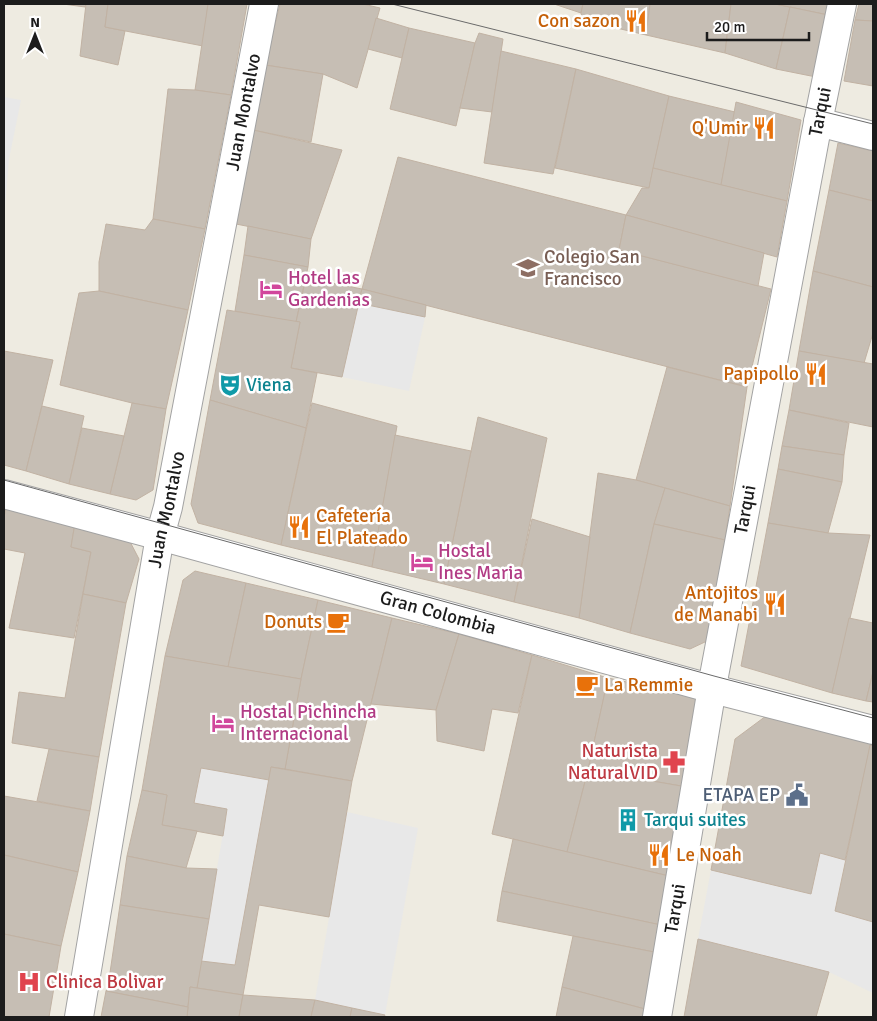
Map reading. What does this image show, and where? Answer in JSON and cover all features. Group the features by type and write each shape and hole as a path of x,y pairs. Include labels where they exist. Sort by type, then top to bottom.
{"street":[{"name":"Juan Montalvo","path":"79,1017 160,536 168,507 264,4"},
{"name":"Tarqui","path":"657,1017 713,689 818,122 842,4"},
{"path":"818,122 873,136"},
{"name":"Gran Colombia","path":"4,494 713,689 873,730"}],"shaded area":[{"path":"4,97 21,100 9,159 4,218"},
{"path":"358,303 425,317 409,391 342,377"},
{"path":"201,768 269,780 235,965 201,961 227,810 194,803"},
{"path":"347,812 418,828 385,1015 315,1000"},
{"path":"820,853 845,860 835,911 873,922 873,993 829,972 698,939 711,870 811,894"}],"building":[{"path":"63,4 86,4 85,7"},
{"path":"86,4 108,4 105,27 125,31 118,65 80,56"},
{"path":"108,4 208,4 203,46 105,27"},
{"path":"208,4 247,4 231,95 195,90"},
{"path":"280,4 363,4 380,8 357,88 323,74 265,65"},
{"path":"554,4 583,4 581,13"},
{"path":"583,4 650,4 646,35 583,20 581,13"},
{"path":"650,4 731,4 725,53 646,35"},
{"path":"731,4 775,4 790,7 776,69 725,53"},
{"path":"775,4 831,4 828,15"},
{"path":"859,4 873,4 873,21 855,20"},
{"path":"790,7 828,15 816,77 776,69"},
{"path":"376,18 409,28 402,58 368,49"},
{"path":"855,20 873,21 873,86 844,81"},
{"path":"409,28 475,43 456,126 390,109"},
{"path":"479,33 503,39 492,112 460,108"},
{"path":"501,51 576,69 553,174 484,163"},
{"path":"265,65 323,74 311,142 253,130"},
{"path":"576,69 669,96 649,188 555,168"},
{"path":"168,89 195,90 231,95 205,229 153,219"},
{"path":"669,96 735,112 721,185 653,168"},
{"path":"736,102 801,120 787,201 721,185"},
{"path":"253,130 342,150 311,239 236,224"},
{"path":"838,143 873,151 873,201 829,190"},
{"name":"Colegio San Francisco","path":"398,157 626,215 619,250 771,289 747,387 362,289"},
{"path":"653,168 787,201 777,257 626,215 642,188 649,188"},
{"path":"829,190 873,201 873,287 813,271"},
{"path":"626,215 764,253 758,286 619,250"},
{"path":"153,219 205,229 188,310 99,291 99,262 106,224 145,230"},
{"path":"248,226 311,239 308,267 244,255"},
{"path":"244,255 308,267 296,322 235,311"},
{"path":"813,271 873,287 873,333 864,363 799,351"},
{"path":"306,278 362,289 342,377 291,368 300,322 296,322"},
{"path":"362,289 426,305 425,317 358,303"},
{"path":"99,291 188,310 166,409 132,403 60,385 79,293"},
{"path":"227,310 300,322 291,368 317,373 306,428 210,400"},
{"path":"4,351 53,360 26,471 4,465"},
{"path":"799,351 873,364 873,427 789,410"},
{"path":"667,367 747,387 730,506 636,480"},
{"path":"210,400 306,428 281,545 198,523 191,504"},
{"path":"132,403 166,409 153,490 136,500 110,494"},
{"path":"312,403 397,426 372,567 281,545"},
{"path":"42,406 84,416 69,484 26,471"},
{"path":"789,410 849,423 844,455 782,446"},
{"path":"478,417 547,438 514,602 444,584"},
{"path":"82,428 124,436 110,494 69,484"},
{"path":"395,435 471,451 444,584 372,567"},
{"path":"782,446 844,455 842,482 778,469"},
{"path":"778,469 842,482 828,533 768,523"},
{"path":"598,473 665,488 654,524 630,633 579,618"},
{"path":"665,488 730,506 725,540 654,524"},
{"path":"7,504 75,523 71,547 91,552 74,638 9,628 25,553 4,549 4,517"},
{"path":"532,519 590,537 579,618 514,602"},
{"path":"75,523 126,534 139,559 126,603 83,594 91,552 71,547"},
{"path":"768,523 828,533 870,535 832,693 741,666"},
{"path":"654,524 725,540 707,641 690,649 630,633"},
{"path":"195,571 246,583 228,667 165,656 183,580"},
{"path":"246,583 318,600 301,679 228,667"},
{"path":"83,594 126,603 99,757 12,743 19,692 65,698"},
{"path":"318,600 392,618 352,781 285,769 301,679"},
{"path":"392,618 459,634 436,710 371,704"},
{"path":"849,618 873,623 873,672 866,701 832,693"},
{"path":"459,634 532,655 518,713 492,709 484,751 437,741 436,710"},
{"path":"532,655 608,678 588,770 567,852 492,834"},
{"name":"Hostal Pichincha Internacional","path":"165,656 301,679 285,769 271,767 269,780 201,768 194,803 227,809 223,836 162,825 167,795 142,790"},
{"path":"873,672 873,702 866,701"},
{"path":"608,678 698,697 687,787 588,770"},
{"path":"766,716 871,743 845,860 820,853 811,894 711,870 735,739"},
{"path":"870,745 873,746 873,922 835,911"},
{"path":"49,749 99,757 90,811 37,801"},
{"path":"271,767 352,781 329,917 259,905 243,995 197,988 201,961 235,965"},
{"name":"Tarqui suites","path":"588,770 687,787 669,876 567,852"},
{"path":"142,790 167,795 162,825 197,831 186,868 127,856"},
{"path":"4,796 90,811 78,872 4,855"},
{"path":"513,839 669,876 661,925 502,891"},
{"path":"4,855 78,872 61,946 4,934"},
{"path":"127,856 186,868 217,869 209,919 120,905"},
{"path":"502,891 661,925 654,952 497,921"},
{"path":"120,905 209,919 197,988 190,987 188,1007 106,991"},
{"name":"Clinica Bolivar","path":"4,934 61,946 49,1017 4,1017"},
{"path":"573,936 654,952 645,1009 562,987"},
{"path":"698,939 829,972 816,1017 684,1017"},
{"path":"190,987 243,995 239,1017 187,1017"},
{"path":"562,987 645,1009 644,1017 556,1017"},
{"path":"106,991 188,1007 187,1017 101,1017"},
{"path":"243,995 315,1000 311,1017 239,1017"},
{"path":"315,1000 352,1008 350,1017 311,1017"},
{"path":"352,1008 385,1015 384,1017 350,1017"}],"tram line":[{"path":"392,4 873,124"},
{"path":"4,480 873,718"}],"place":[{"name":"Con sazon","path":"636,21"},
{"name":"Q'Umir","path":"764,128"},
{"name":"Colegio San Francisco","path":"528,268"},
{"name":"Hotel las Gardenias","path":"271,289"},
{"name":"Papipollo","path":"816,374"},
{"name":"Viena","path":"230,385"},
{"name":"Cafetería El Plateado","path":"299,527"},
{"name":"Hostal Ines Maria","path":"422,562"},
{"name":"Antojitos de Manabi","path":"775,604"},
{"name":"Donuts","path":"338,622"},
{"name":"La Remmie","path":"587,685"},
{"name":"Hostal Pichincha Internacional","path":"223,723"},
{"name":"Naturista NaturalVID","path":"674,762"},
{"name":"ETAPA EP","path":"797,795"},
{"name":"Tarqui suites","path":"628,820"},
{"name":"Le Noah","path":"659,855"},
{"name":"Clinica Bolivar","path":"29,982"}]}
